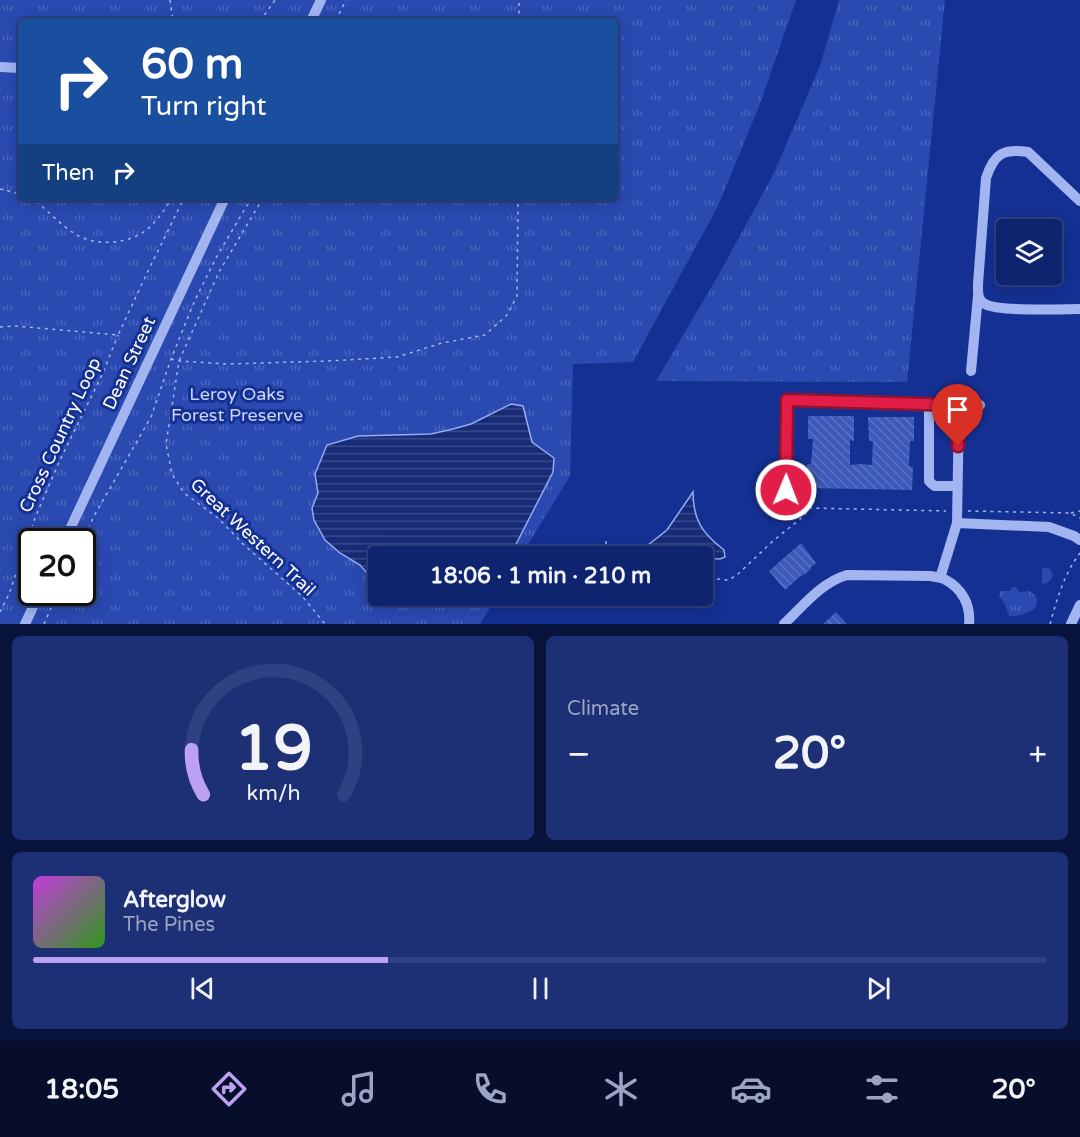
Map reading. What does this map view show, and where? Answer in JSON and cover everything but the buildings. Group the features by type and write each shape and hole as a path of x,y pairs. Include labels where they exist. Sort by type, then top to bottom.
{"street":[{"path":"312,18 321,0"},
{"path":"0,68 18,68"},
{"path":"971,371 987,178 990,167 997,156 1009,151 1028,152 1080,201"},
{"name":"Dean Street","path":"71,528 224,201"},
{"path":"978,296 985,304 998,308 1080,309"},
{"path":"786,490 787,400 980,405"},
{"path":"929,404 929,481 935,486 957,486"},
{"path":"940,578 957,523 958,405"},
{"path":"957,523 1049,527 1080,540"},
{"path":"784,624 824,587 836,578 847,575 930,576 944,579 966,600 969,624"},
{"path":"1071,624 1080,605"},
{"path":"25,624 33,606"}],"path":[{"path":"170,0 173,18"},
{"path":"262,18 275,0"},
{"path":"338,18 346,0"},
{"path":"519,0 519,18"},
{"path":"0,189 18,193"},
{"path":"36,201 76,234 89,240 121,242 138,235 152,225 170,201"},
{"name":"Cross Country Loop","path":"0,612 9,594 35,518 55,471 183,201"},
{"path":"88,528 151,417 195,300 250,201"},
{"name":"Great Western Trail","path":"261,201 219,272 179,361 166,444 172,474 184,494 218,518 244,545 302,596 325,624"},
{"path":"171,359 228,364 397,357 442,343 485,335 507,315 518,296 518,201"},
{"path":"0,327 15,326 118,335"},
{"path":"786,490 788,498 809,508 947,511"},
{"path":"713,579 729,580 738,574 804,516 809,508"},
{"path":"961,511 1071,513 1080,511"},
{"path":"1071,513 1080,518"},
{"path":"606,541 606,546"},
{"path":"1050,624 1060,589 1080,553"},
{"path":"44,624 52,606"}],"green space":[{"name":"Leroy Oaks Forest Preserve","path":"0,0 796,0 760,104 717,208 633,362 573,364 570,476 527,546 368,546 368,606 491,606 480,624 0,624"},
{"path":"839,0 945,0 907,382 656,381 718,276 774,173 820,66"},
{"path":"1042,567 1050,569 1053,575 1049,582 1042,584"},
{"path":"1016,587 1019,592 1028,591 1035,595 1036,606 1023,614 1009,616 999,596 1001,591 1009,591"}],"shaded area":[{"path":"511,404 523,406 532,442 554,458 553,472 515,546 368,546 368,574 360,565 340,553 325,540 314,520 312,508 318,493 315,474 327,445 358,436 431,434 471,424"},
{"path":"693,492 693,502 700,525 724,550 725,557 713,559 713,546 648,545 667,530"}],"route":[{"path":"786,490 787,400 958,405 958,446"}]}
